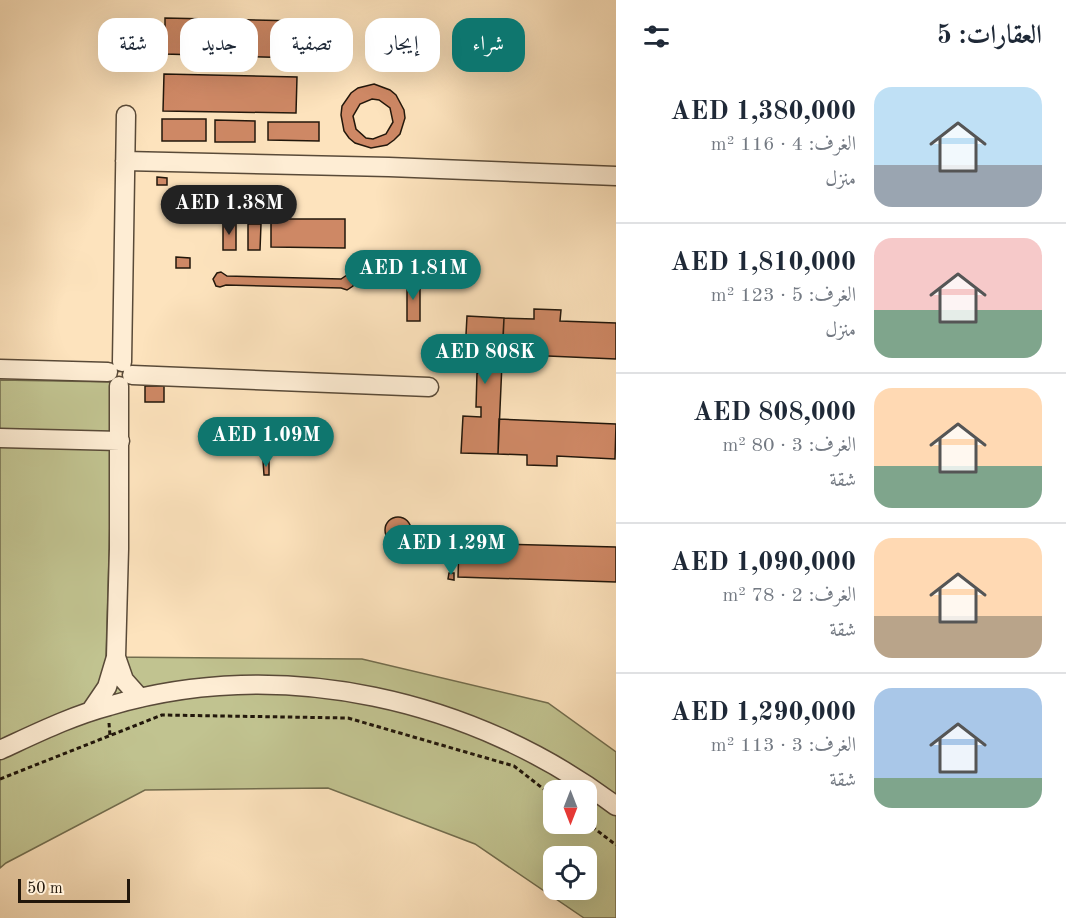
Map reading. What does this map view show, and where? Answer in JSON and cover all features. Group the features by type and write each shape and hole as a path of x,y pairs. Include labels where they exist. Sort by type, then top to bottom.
{"lane":[{"path":"90,712 107,687 116,657 126,115"},
{"path":"125,161 389,167 616,176"},
{"path":"0,369 429,387"},
{"path":"0,438 120,441"},
{"path":"116,657 124,680 140,698"},
{"path":"0,750 90,712 140,698 200,688 246,686 292,686 338,690 428,710 484,729 538,755 589,786 616,806"}],"path":[{"path":"0,779 162,715 348,717 514,766 543,788"},
{"path":"597,830 616,845"}],"green space":[{"path":"0,380 114,382 106,657 362,659 548,703 616,752 616,918 584,918 557,900 597,900 597,846 543,846 543,890 475,844 328,788 145,790 0,868"}],"building":[{"path":"168,18 180,18 180,54 168,54"},
{"path":"258,20 270,20 270,57 258,57"},
{"path":"164,74 297,77 296,113 163,111"},
{"path":"374,84 390,90 396,95 404,110 405,118 400,134 387,145 371,148 355,143 344,131 342,106 351,93 358,88","holes":["372,99 379,100 390,108 393,122 386,134 373,139 366,138 356,129 353,116 360,104"]},
{"path":"162,119 206,119 206,141 162,141"},
{"path":"215,120 255,121 255,142 215,142"},
{"path":"268,122 319,122 319,141 268,140"},
{"path":"157,177 167,178 167,185 157,185"},
{"path":"271,219 345,219 345,248 271,247"},
{"path":"223,222 236,222 236,250 223,250"},
{"path":"248,224 261,224 260,250 248,250"},
{"path":"176,257 190,258 190,268 176,268"},
{"path":"221,272 227,276 341,279 347,275 354,283 347,290 226,285 220,287 216,286 213,279 217,273"},
{"path":"407,281 420,281 420,321 407,321"},
{"path":"534,309 561,310 560,321 616,323 616,359 502,354 504,318 534,319"},
{"path":"467,316 504,318 498,454 461,453 463,416 481,417 481,407 476,407 477,373 483,373 484,354 465,353"},
{"path":"145,386 164,386 164,402 145,402"},
{"path":"499,419 616,424 615,459 557,456 557,466 527,465 527,455 498,454"},
{"path":"263,461 269,461 269,475 264,475"},
{"path":"398,517 407,521 411,530 407,539 398,543 389,539 385,530 389,521"},
{"path":"459,543 616,547 616,582 458,577"},
{"path":"449,573 454,573 454,580 448,579"}]}
